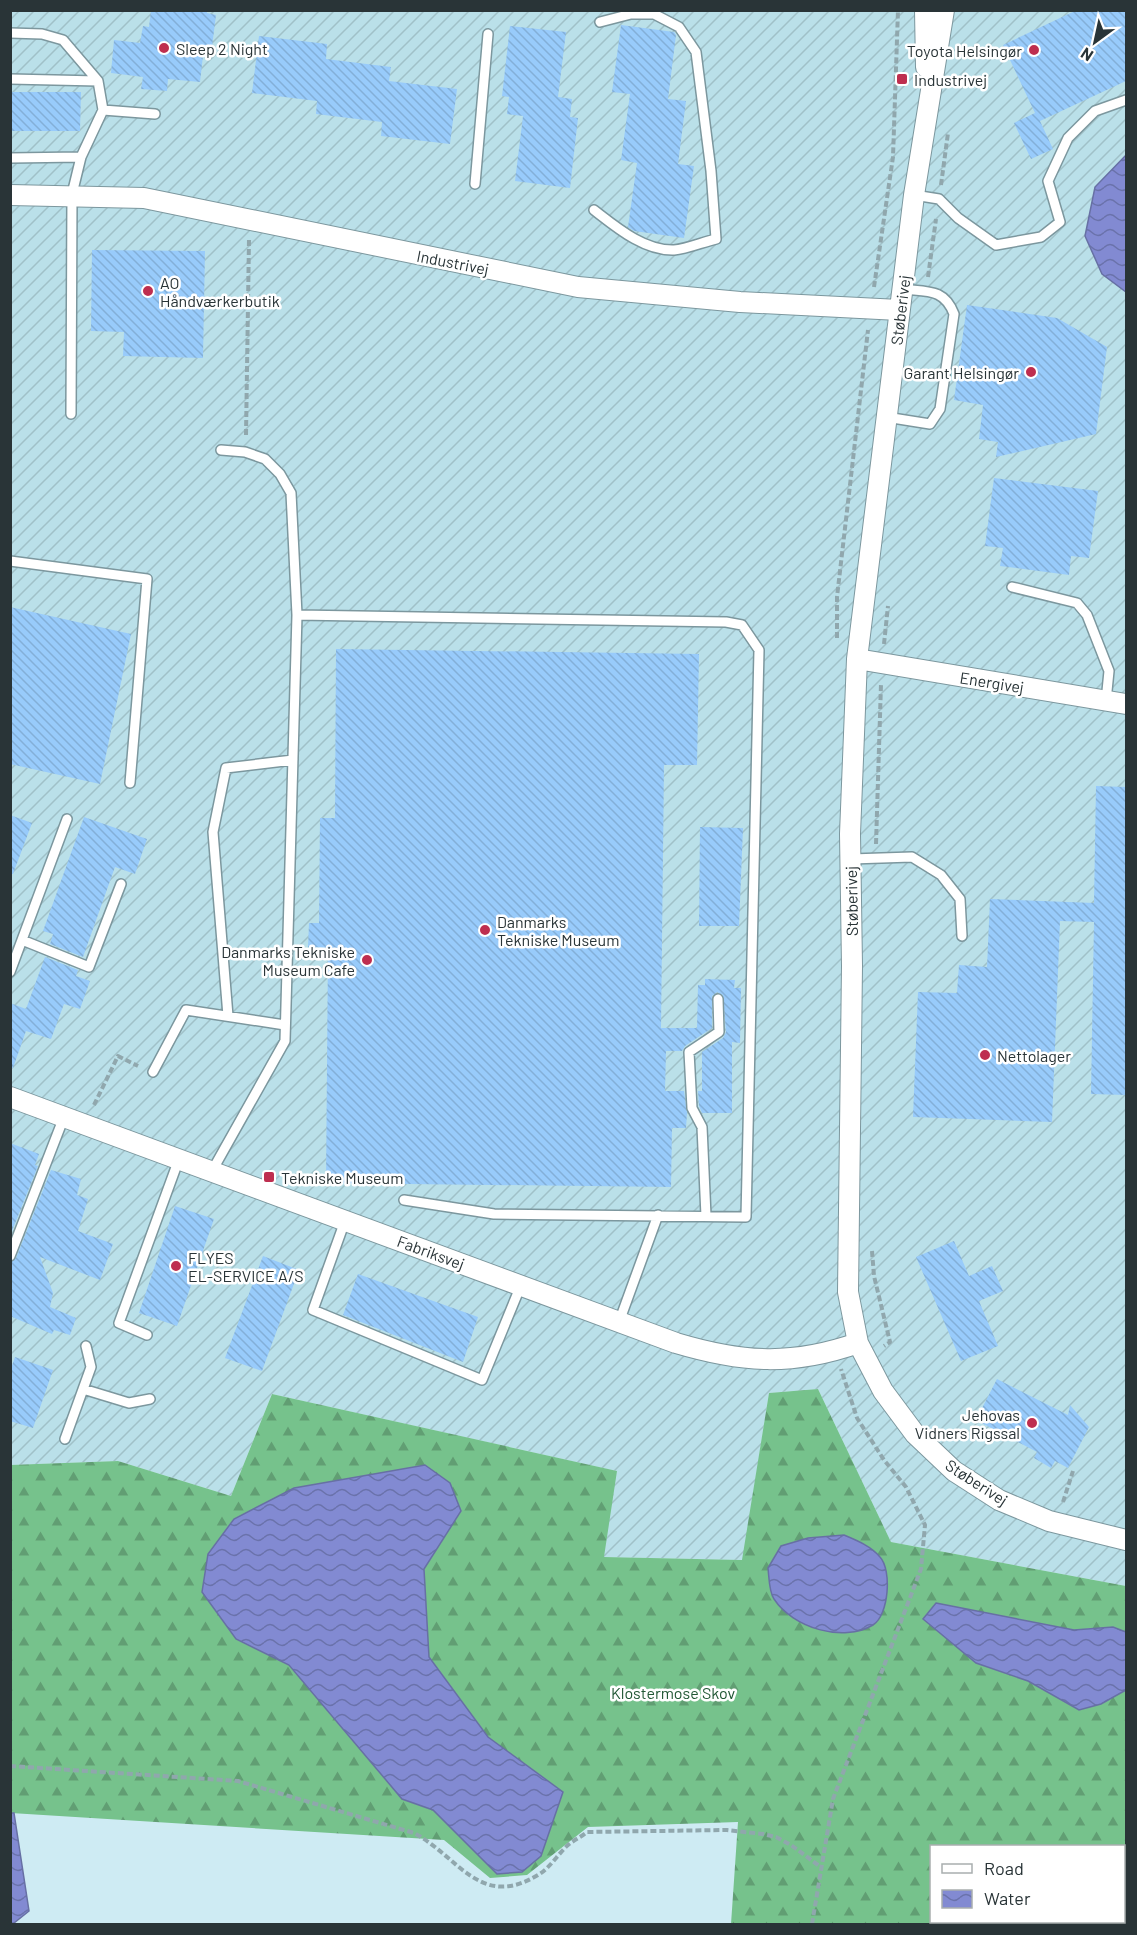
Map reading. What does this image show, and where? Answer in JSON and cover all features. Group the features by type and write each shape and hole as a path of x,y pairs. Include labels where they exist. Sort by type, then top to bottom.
{"street":[{"name":"Støberivej","path":"925,10 927,114"},
{"name":"Støberivej","path":"944,10 914,195 857,658 851,859 848,1292 858,1343 883,1391 915,1434 954,1471 999,1500 1057,1523 1126,1540"},
{"name":"Industrivej","path":"10,195 72,194 144,198 578,287 740,302 899,310"},
{"name":"Energivej","path":"857,658 1126,704"},
{"name":"Fabriksvej","path":"10,1097 676,1343 730,1357 753,1360 792,1360 835,1351 858,1343"}],"lane":[{"path":"594,210 621,232 648,245 674,250 716,239 711,171 696,52 679,27 654,14 631,14 600,22"},
{"path":"10,33 42,33 63,40 98,81 103,110 81,157 72,194 71,414"},
{"path":"475,184 488,34"},
{"path":"10,79 98,81"},
{"path":"914,195 939,199 957,218 996,245 1041,237 1060,222 1048,181 1068,138 1095,111 1126,100"},
{"path":"103,110 155,114"},
{"path":"10,158 81,157"},
{"path":"886,417 930,424 936,418 940,409 954,314 949,301 939,294 902,289"},
{"path":"212,1171 285,1041 297,615 291,493 280,474 265,459 246,452 221,450"},
{"path":"10,561 147,579 130,783"},
{"path":"1012,587 1077,603 1087,615 1109,671 1106,701"},
{"path":"297,615 726,622 742,625 759,650 746,1217 494,1214 404,1200"},
{"path":"228,1016 213,832 226,768 293,760"},
{"path":"10,972 67,819"},
{"path":"851,859 912,857 941,875 960,899 962,936"},
{"path":"22,940 89,967 122,884"},
{"path":"706,1216 702,1127 692,1108 689,1052 718,1032 718,999"},
{"path":"153,1072 186,1010 285,1025"},
{"path":"10,1256 64,1117"},
{"path":"147,1335 119,1323 179,1159"},
{"path":"619,1322 658,1215"},
{"path":"345,1221 313,1310 482,1380 521,1285"},
{"path":"65,1439 91,1367 87,1346"},
{"path":"83,1389 129,1403 150,1399"}],"path":[{"path":"857,658 836,637 837,597 871,309 893,158 898,10"},
{"path":"246,452 249,220"},
{"path":"101,1088 118,1056 153,1072"},
{"path":"812,1924 833,1799 921,1569 925,1524 906,1488 884,1460 857,1418 835,1351"},
{"path":"1057,1523 1073,1471"},
{"path":"10,1766 238,1781 414,1833 433,1843 481,1884 491,1887 522,1883 540,1874 569,1845 587,1832 727,1830 763,1834 776,1837 791,1845 822,1868"}],"shaded area":[{"path":"10,11 1126,11 1126,1586 891,1542 818,1389 769,1393 743,1560 603,1557 616,1471 272,1394 231,1496 118,1461 11,1465"}],"green space":[{"name":"Klostermose Skov","path":"818,1389 891,1542 1126,1586 1126,1632 1109,1628 1071,1632 1031,1643 976,1663 1028,1681 1079,1710 1101,1704 1126,1690 1126,1924 731,1924 738,1822 588,1827 527,1875 490,1878 444,1840 11,1813 10,1465 118,1461 231,1496 272,1394 617,1471 604,1557 742,1560 769,1393","holes":["461,1511 424,1569 429,1657 488,1737 563,1792 497,1874 433,1810 402,1799 289,1665"]}],"water":[{"path":"1126,155 1126,292 1102,274 1085,236 1095,187"},
{"path":"425,1465 450,1483 461,1511 424,1569 429,1657 488,1737 563,1792 541,1856 522,1872 497,1874 433,1810 402,1799 289,1665 236,1639 202,1592 208,1554 234,1519 294,1488"},
{"path":"844,1535 868,1547 884,1563 887,1592 883,1612 873,1625 861,1630 848,1633 819,1630 793,1618 782,1609 771,1592 768,1568 781,1546 808,1538"},
{"path":"936,1603 1074,1630 1113,1627 1126,1632 1126,1690 1101,1704 1079,1710 1028,1681 976,1663 923,1619"},
{"path":"10,1813 14,1813 29,1911 14,1923 10,1923"}],"building":[{"path":"151,10 207,10 207,13 216,15 212,47 204,47 200,82 168,79 167,91 141,89 143,77 111,73 114,40 140,43 143,26 149,27"},
{"path":"1077,10 1126,10 1126,81 1040,121 1053,149 1031,159 1014,123 1035,113 1003,45"},
{"path":"621,25 674,32 676,35 668,99 686,101 678,164 694,166 684,238 634,231 628,227 637,163 621,160 630,94 612,92"},
{"path":"510,26 566,32 558,97 572,99 570,117 578,118 570,188 515,181 523,116 507,114 509,97 502,96"},
{"path":"259,36 327,44 326,59 391,67 389,81 457,89 450,144 381,136 382,122 316,114 317,101 252,93"},
{"path":"10,92 81,92 80,131 10,131"},
{"name":"AO Håndværkerbutik","path":"92,250 205,251 203,358 123,356 124,332 91,331"},
{"name":"Garant Helsingør","path":"967,305 1057,318 1107,347 1096,434 996,457 998,442 979,439 983,405 954,400"},
{"path":"994,478 1098,491 1089,558 1071,556 1069,575 1000,566 1003,548 985,546"},
{"path":"10,607 131,634 100,784 10,764"},
{"name":"Danmarks Tekniske Museum","path":"336,649 699,654 697,765 664,765 661,1028 697,1028 698,985 705,985 705,979 735,980 734,988 741,988 740,1043 732,1042 732,1113 702,1113 699,1106 698,1091 702,1091 702,1052 723,1038 726,1032 723,995 717,992 712,996 712,1028 685,1046 682,1051 666,1051 665,1091 684,1091 687,1113 686,1128 672,1128 671,1187 326,1183 328,948 308,947 309,923 319,923 320,818 335,818"},
{"name":"Nettolager","path":"1096,786 1126,787 1126,1095 1091,1094 1094,922 1060,921 1052,1122 913,1117 918,992 957,993 959,965 987,967 990,899 1094,903"},
{"path":"10,815 32,823 13,874 10,874"},
{"path":"84,817 147,839 135,874 115,867 83,957 50,944 53,934 43,931"},
{"path":"700,827 743,828 739,926 699,926"},
{"path":"45,957 78,970 76,976 90,981 80,1009 64,1004 51,1039 26,1031 13,1068 10,1067 10,1003 26,1009"},
{"path":"10,1143 39,1154 35,1165 38,1166 10,1236"},
{"path":"51,1170 81,1179 77,1195 88,1199 78,1231 113,1244 100,1280 40,1257 53,1293 50,1307 76,1318 70,1335 54,1330 52,1334 10,1316 10,1263 16,1258"},
{"name":"FLYES EL-SERVICE A/S","path":"175,1206 214,1219 177,1326 139,1313"},
{"path":"954,1241 969,1276 992,1266 1003,1291 979,1301 998,1346 961,1361 916,1257"},
{"path":"263,1256 299,1270 262,1371 225,1358"},
{"path":"358,1274 478,1317 463,1362 343,1315"},
{"path":"15,1357 53,1370 33,1428 10,1421 10,1371"},
{"name":"Jehovas Vidners Rigssal","path":"997,1379 1068,1415 1070,1405 1089,1427 1068,1468 1055,1461 1051,1468 1034,1458 1037,1452 976,1420"}],"place":[{"name":"Sleep 2 Night","path":"164,48"},
{"name":"Toyota Helsingør","path":"1034,50"},
{"name":"Industrivej","path":"902,79"},
{"name":"AO Håndværkerbutik","path":"148,291"},
{"name":"Garant Helsingør","path":"1031,372"},
{"name":"Danmarks Tekniske Museum","path":"485,930"},
{"name":"Danmarks Tekniske Museum Cafe","path":"367,960"},
{"name":"Nettolager","path":"985,1055"},
{"name":"Tekniske Museum","path":"269,1177"},
{"name":"FLYES EL-SERVICE A/S","path":"176,1266"},
{"name":"Jehovas Vidners Rigssal","path":"1032,1423"}]}
